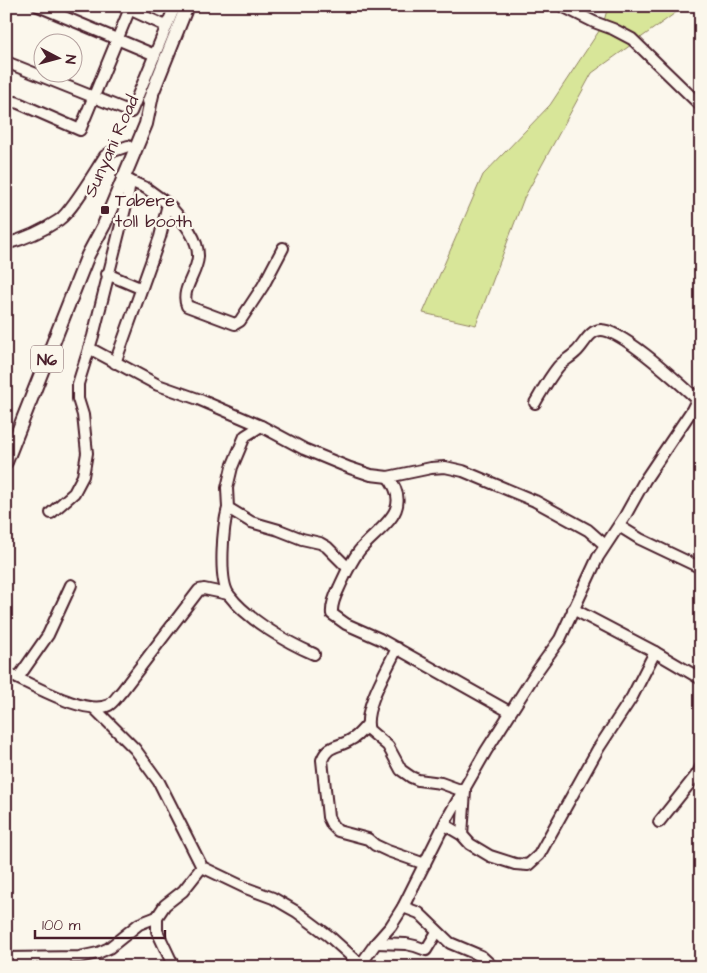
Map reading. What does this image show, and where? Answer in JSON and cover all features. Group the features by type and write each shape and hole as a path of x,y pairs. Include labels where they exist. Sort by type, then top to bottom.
{"main road":[{"name":"N6","path":"152,95 188,6"},
{"name":"Sunyani Road","path":"88,255 96,222 138,121 152,95"},
{"name":"Sunyani Road","path":"88,255 126,180 146,124 152,95"},
{"name":"N6","path":"6,462 88,255"}],"street":[{"path":"6,62 131,112 175,6"},
{"path":"562,6 632,39 701,106"},
{"path":"43,7 155,55"},
{"path":"6,102 16,102 80,130 118,40 128,8 166,26"},
{"path":"6,244 19,240 60,219 69,210 104,156 128,146"},
{"path":"51,513 74,493 83,476 87,453 83,415 78,399 78,384 123,217 126,180 146,188 168,204 185,223 197,250 198,259 185,294 187,306 235,324 240,321 263,286 283,248"},
{"path":"115,363 140,288 160,237 168,204"},
{"path":"107,274 140,288"},
{"path":"94,708 135,749 158,782 202,867 246,888 273,898 297,912 329,936 359,966 391,926 403,907 464,789 486,751 535,674 554,650 605,545 679,432 699,396 629,343 611,332 602,330 590,335 576,353 557,368 535,403"},
{"path":"89,348 158,385 198,399 261,426 304,449 350,468 371,475 388,477 431,468 445,467 463,471 534,501 588,530 605,545"},
{"path":"228,594 221,566 225,517 228,508 227,488 232,467 245,436 261,426"},
{"path":"388,477 399,495 396,511 388,523 364,546 348,568 331,609 332,614 346,624 397,648 510,712"},
{"path":"228,508 251,522 320,543 327,547 348,568"},
{"path":"588,530 616,529 701,568"},
{"path":"18,678 48,636 71,585"},
{"path":"6,673 79,706 94,708 110,704 199,590 204,589 228,594 250,615 269,629 291,644 314,654"},
{"path":"573,609 655,652 701,679"},
{"path":"397,648 371,704 367,725 352,740 329,749 322,760 328,817 338,831 368,839 375,845 388,851 425,864"},
{"path":"445,826 462,835 479,851 515,864 528,865 539,855 598,749 632,697 655,652"},
{"path":"367,725 369,730 388,746 401,770 411,777 464,789"},
{"path":"658,822 700,772"},
{"path":"462,835 464,789"},
{"path":"174,967 156,931 157,917 165,905 183,891 202,867"},
{"path":"403,907 419,913 450,944 481,956 492,967"},
{"path":"6,958 80,957 98,953 109,948 139,924 157,917"},
{"path":"376,943 406,944 426,950 437,932"}],"green space":[{"path":"608,6 685,6 592,73 524,198 476,325 423,313 483,175 550,105 603,25"}],"place":[{"name":"Tabere toll booth","path":"105,210"}]}
